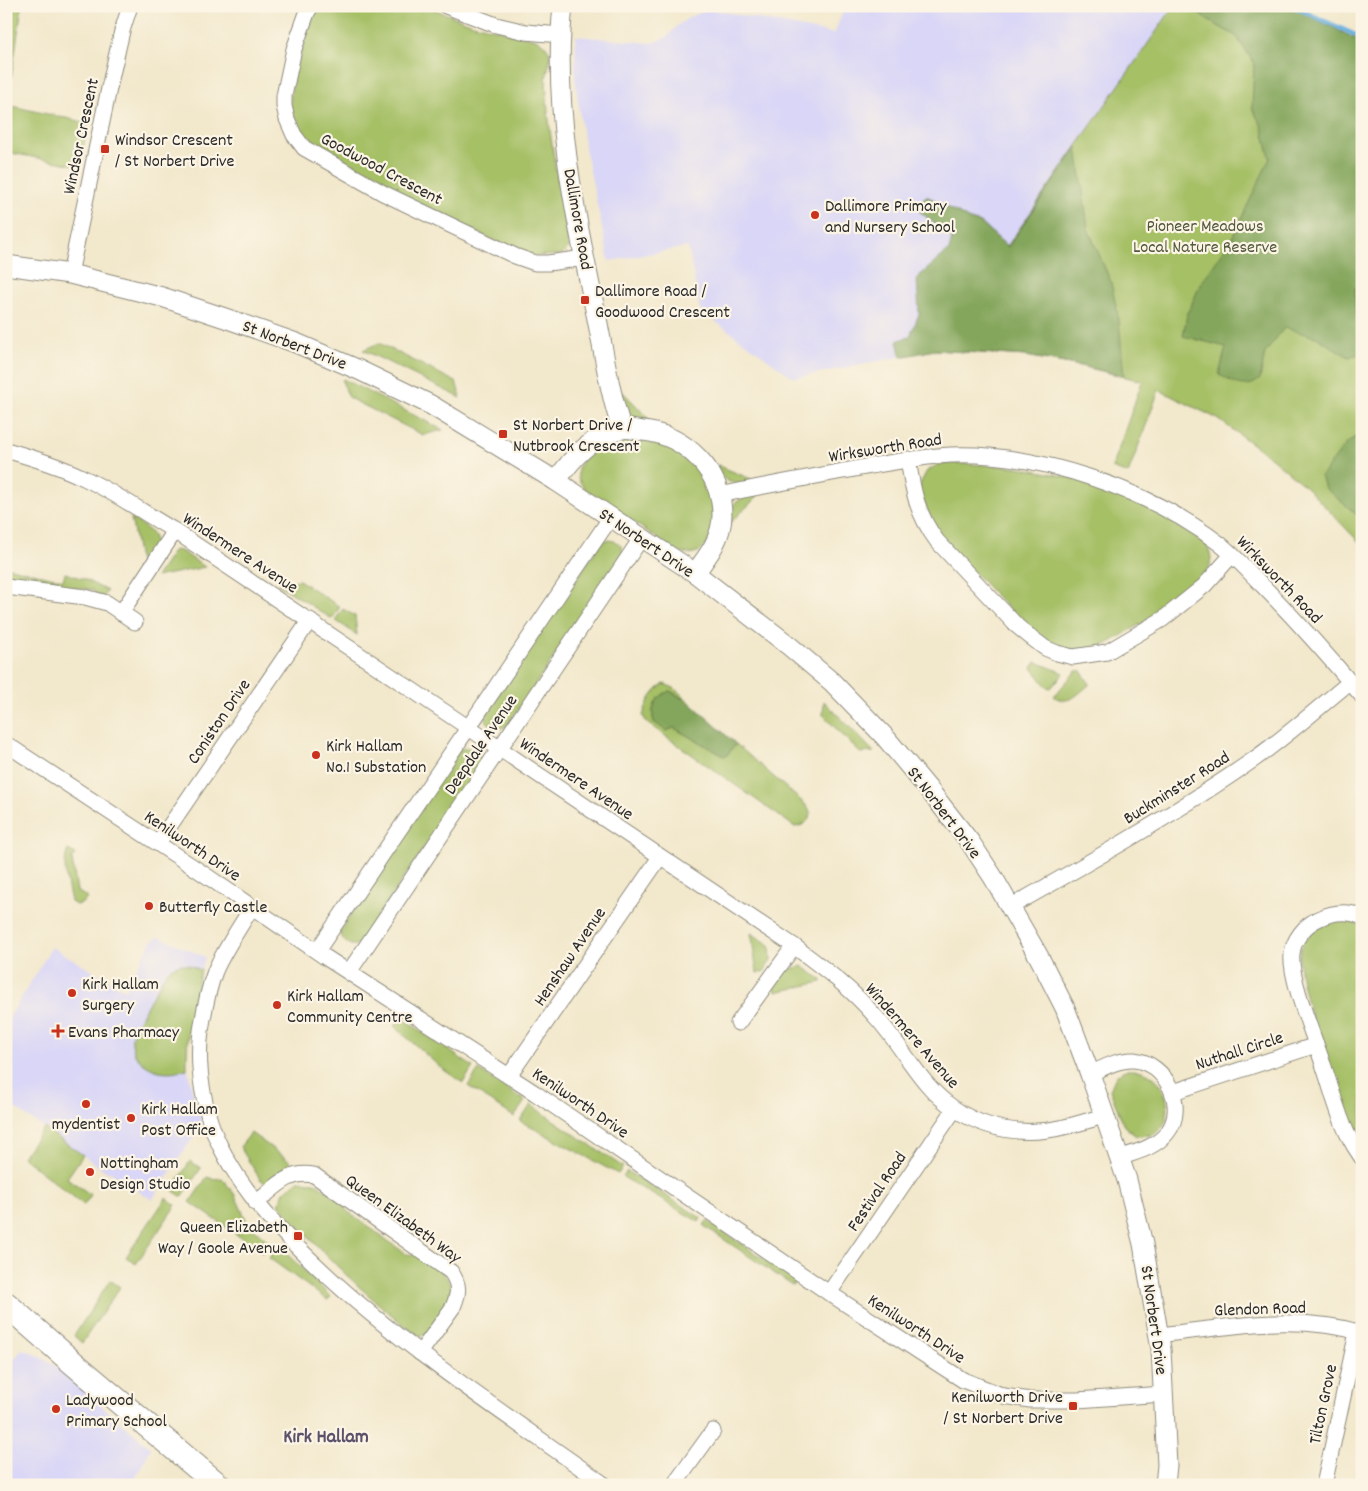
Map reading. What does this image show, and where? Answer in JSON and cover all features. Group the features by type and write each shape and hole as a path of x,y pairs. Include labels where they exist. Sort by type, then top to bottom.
{"main road":[{"path":"9,1313 218,1485"}],"street":[{"name":"Windsor Crescent","path":"70,274 120,41 130,6"},
{"name":"Goodwood Crescent","path":"311,6 307,12 294,49 284,96 287,119 294,135 304,148 383,193 515,256 535,263 584,258"},
{"path":"446,6 496,25 526,32 560,35"},
{"name":"Dallimore Road","path":"563,6 560,35 560,86 565,137 584,258 613,401 622,428"},
{"name":"St Norbert Drive","path":"6,265 70,274 162,297 296,342 431,405 556,481 695,573 787,644 832,682 885,737 970,842 1010,907 1065,1008 1090,1074 1127,1180 1143,1244 1160,1335 1167,1465 1165,1485"},
{"path":"556,481 572,459 588,444 622,428 668,436 691,450 707,469 720,495 722,514 717,541 695,573"},
{"name":"Windermere Avenue","path":"6,450 47,463 85,479 175,531 794,946 833,975 874,1014 927,1084 954,1110 986,1125 1025,1132 1060,1128 1104,1116"},
{"name":"Wirksworth Road","path":"720,495 908,460 952,455 998,458 1032,463 1089,477 1118,487 1157,505 1188,522 1220,544 1281,604 1362,696"},
{"path":"908,460 917,506 932,534 1017,626 1045,648 1074,658 1107,652 1163,619 1204,586 1232,555"},
{"name":"Deepdale Avenue","path":"317,951 611,517"},
{"path":"121,612 175,531"},
{"name":"Deepdale Avenue","path":"349,972 642,537"},
{"path":"6,587 68,594 107,603 134,622"},
{"name":"Coniston Drive","path":"158,843 310,620"},
{"name":"Buckminster Road","path":"1010,907 1169,815 1219,783 1284,737 1350,682"},
{"name":"Kenilworth Drive","path":"6,744 509,1076 829,1293 963,1380 1004,1396 1030,1400 1067,1400 1164,1394"},
{"name":"Henshaw Avenue","path":"509,1076 660,857"},
{"path":"252,907 213,977 200,1032 200,1063 203,1090 213,1130 231,1166 256,1203 282,1232 347,1294 420,1353 605,1485"},
{"path":"1362,917 1348,912 1325,916 1315,921 1304,930 1294,945 1292,955 1292,966 1316,1045 1348,1135 1362,1158"},
{"path":"738,1023 794,946"},
{"name":"Nuthall Circle","path":"1173,1092 1316,1045"},
{"path":"1090,1074 1125,1061 1145,1062 1153,1067 1173,1092 1175,1112 1173,1121 1166,1134 1151,1146 1119,1158"},
{"name":"Festival Road","path":"829,1293 954,1110"},
{"name":"Queen Elizabeth Way","path":"256,1203 288,1178 302,1173 314,1175 451,1272 459,1284 457,1299 420,1353"},
{"name":"Glendon Road","path":"1160,1335 1235,1325 1276,1324 1325,1325 1359,1332"},
{"name":"Tilton Grove","path":"1324,1485 1359,1332"},
{"path":"674,1485 713,1431"}],"shaded area":[{"name":"Dallimore Primary and Nursery School","path":"845,6 1174,6 935,350 794,378 700,310 688,247 609,261 583,138 575,78 576,36 652,43 667,37 677,26 690,17 710,9 834,34"},
{"path":"160,937 205,957 191,1009 187,1065 202,1124 152,1200 110,1172 107,1172 6,1102 6,1023 52,947 125,990 150,943"},
{"name":"Ladywood Primary School","path":"22,1349 52,1364 151,1448 132,1485 6,1485 6,1370"}],"green space":[{"path":"6,6 22,6 7,105 88,123 80,166 6,152"},
{"path":"317,6 425,6 473,24 536,39 543,43 550,56 546,79 549,117 553,154 569,247 562,255 534,256 512,249 383,187 308,144 296,130 290,102 294,72"},
{"name":"Pioneer Meadows Local Nature Reserve","path":"1174,6 1288,6 1362,42 1362,545 1307,488 1273,459 1218,419 1159,390 1128,474 1112,468 1142,381 1081,366 1026,356 935,350"},
{"path":"1188,6 1289,6 1362,42 1362,279 1355,289 1355,307 1362,331 1362,353 1349,357 1316,337 1284,328 1265,353 1260,379 1250,385 1245,385 1234,383 1219,374 1226,347 1183,336 1187,315 1200,285 1231,240 1270,158 1262,126 1252,108 1254,63 1236,36 1207,20"},
{"path":"1077,147 1088,229 1111,282 1119,321 1124,376 1026,356 935,350 901,357 897,341 910,336 919,314 917,278 949,250 952,238 919,211 920,202 926,196 970,220 981,223 1008,247"},
{"path":"379,343 456,382 461,398 363,350"},
{"path":"343,379 443,430 423,435 349,398 342,381"},
{"path":"623,392 649,419 643,422 632,415 622,400"},
{"path":"620,436 668,442 704,474 716,515 709,542 700,551 691,554 679,553 586,490 579,480 578,471 580,464 586,457"},
{"path":"1357,436 1362,438 1362,519 1325,488 1321,476 1346,444"},
{"path":"950,463 1018,467 1073,478 1138,503 1196,536 1207,545 1211,557 1210,566 1199,581 1173,605 1107,644 1089,650 1060,649 1031,632 937,534 919,490 927,471 937,465"},
{"path":"717,465 751,479 751,481 745,483 729,482 721,476"},
{"path":"756,495 757,497 731,522 728,520 731,509 737,502"},
{"path":"131,518 148,530 154,540 152,552 141,569"},
{"path":"606,540 619,543 623,555 507,726 498,728 491,726 486,720 486,712 601,543"},
{"path":"174,550 181,551 205,567 156,577"},
{"path":"6,567 63,580 65,573 84,579 107,591 103,597 94,593 93,590 6,580"},
{"path":"299,580 340,607 332,619 278,584"},
{"path":"343,609 355,616 357,635 335,620"},
{"path":"1036,662 1064,673 1051,688 1047,687 1032,668"},
{"path":"1076,671 1081,671 1090,684 1073,698 1064,700 1054,696"},
{"path":"664,684 674,688 685,698 670,691 654,707 654,722 674,728 724,756 736,744 806,805 811,813 806,823 795,827 647,723 643,716 646,706 653,694"},
{"path":"670,691 683,699 685,698 736,744 727,755 724,756 674,728 666,731 654,722 653,712 655,703 661,696"},
{"path":"824,701 874,752 860,753 823,715"},
{"path":"468,748 478,753 481,759 480,765 359,944 352,945 346,943 340,931 460,749"},
{"path":"68,850 76,854 72,859 77,891 88,898 81,904 76,905 71,902 66,876 65,862"},
{"path":"1344,919 1362,926 1362,1148 1353,1132 1319,1040 1303,986 1299,965 1300,950 1307,937 1323,925"},
{"path":"751,933 770,945 771,960 764,972 757,973"},
{"path":"181,964 201,970 190,1019 187,1069 170,1072 154,1070 136,1056 132,1045 133,1032 166,973 172,967"},
{"path":"802,966 822,980 822,982 776,992 775,987 784,972 791,968"},
{"path":"402,1018 473,1067 463,1083 441,1068 394,1026"},
{"path":"479,1070 525,1101 514,1117 468,1086"},
{"path":"1125,1070 1149,1074 1155,1078 1163,1090 1167,1105 1166,1120 1153,1135 1136,1136 1124,1126 1110,1090 1116,1076"},
{"path":"531,1105 623,1167 618,1174 520,1121"},
{"path":"44,1128 83,1155 67,1178 91,1195 84,1205 22,1157"},
{"path":"251,1133 291,1162 292,1165 271,1182 265,1183 260,1179 240,1147"},
{"path":"190,1161 201,1168 182,1197 172,1190"},
{"path":"627,1171 701,1218 699,1222 623,1177"},
{"path":"207,1177 213,1179 222,1178 235,1195 247,1222 270,1243 263,1253 190,1202"},
{"path":"297,1181 314,1182 341,1200 347,1211 406,1254 419,1255 441,1270 451,1284 450,1306 426,1335 418,1336 380,1306 328,1257 279,1204 284,1192"},
{"path":"166,1198 176,1205 136,1264 126,1257"},
{"path":"707,1221 796,1281 793,1286 704,1226"},
{"path":"277,1247 289,1256 331,1297 327,1300 269,1258"},
{"path":"110,1280 120,1287 82,1343 74,1336"}],"waterway":[{"path":"1292,6 1362,38"}],"place":[{"name":"Windsor Crescent / St Norbert Drive","path":"105,149"},
{"name":"Dallimore Primary and Nursery School","path":"815,215"},
{"name":"Dallimore Road / Goodwood Crescent","path":"585,300"},
{"name":"St Norbert Drive / Nutbrook Crescent","path":"503,434"},
{"name":"Kirk Hallam No.1 Substation","path":"316,755"},
{"name":"Butterfly Castle","path":"149,906"},
{"name":"Kirk Hallam Surgery","path":"72,993"},
{"name":"Kirk Hallam Community Centre","path":"277,1005"},
{"name":"Evans Pharmacy","path":"58,1031"},
{"name":"mydentist","path":"86,1104"},
{"name":"Kirk Hallam Post Office","path":"131,1118"},
{"name":"Nottingham Design Studio","path":"90,1172"},
{"name":"Queen Elizabeth Way / Goole Avenue","path":"298,1236"},
{"name":"Kenilworth Drive / St Norbert Drive","path":"1073,1406"},
{"name":"Ladywood Primary School","path":"56,1409"}],"district":[{"name":"Kirk Hallam","path":"326,1435"}]}
